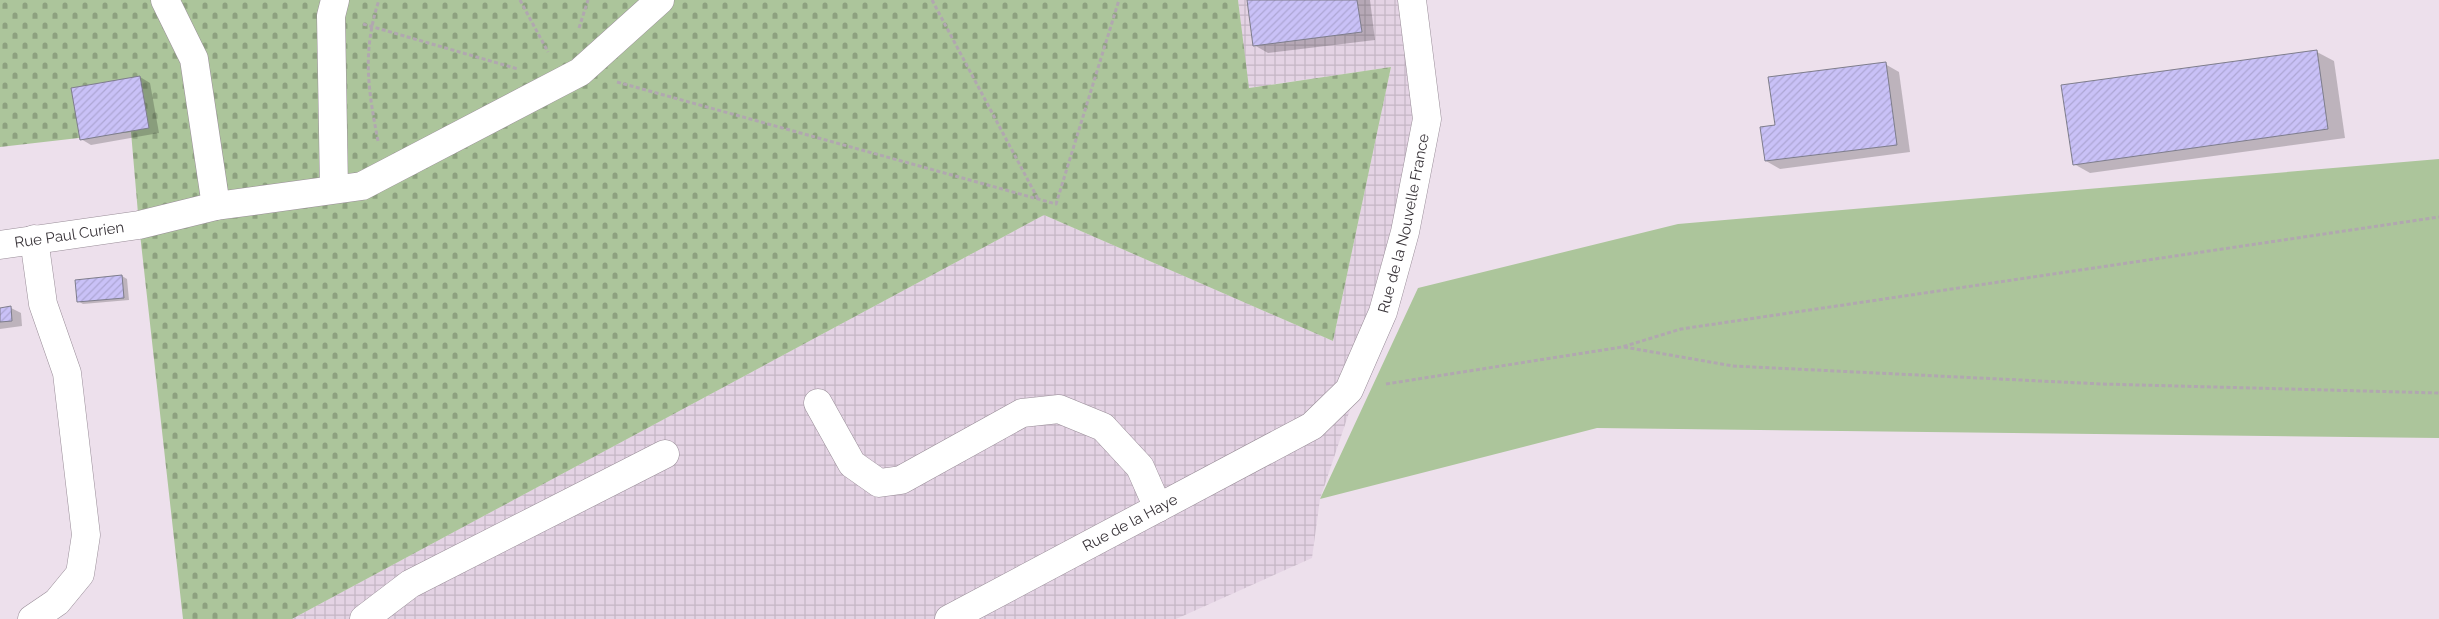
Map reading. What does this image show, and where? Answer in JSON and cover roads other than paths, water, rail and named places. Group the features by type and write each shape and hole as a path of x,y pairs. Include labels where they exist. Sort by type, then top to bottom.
{"street":[{"path":"165,0 194,59 216,206"},
{"name":"Rue Paul Curien","path":"0,245 139,225 216,206 362,186 572,77 660,0"},
{"name":"Rue de la Nouvelle France","path":"1312,426 1349,390 1383,312 1405,232 1428,120 1412,0"},
{"path":"333,8 334,189"},
{"path":"32,619 57,602 80,574 86,535 67,373 43,304 34,239"},
{"path":"818,403 852,464 879,483 901,480 1022,413 1059,409 1104,427 1140,467 1158,508"},
{"name":"Rue de la Haye","path":"949,619 1312,426"},
{"path":"364,619 410,584 665,454"}]}
